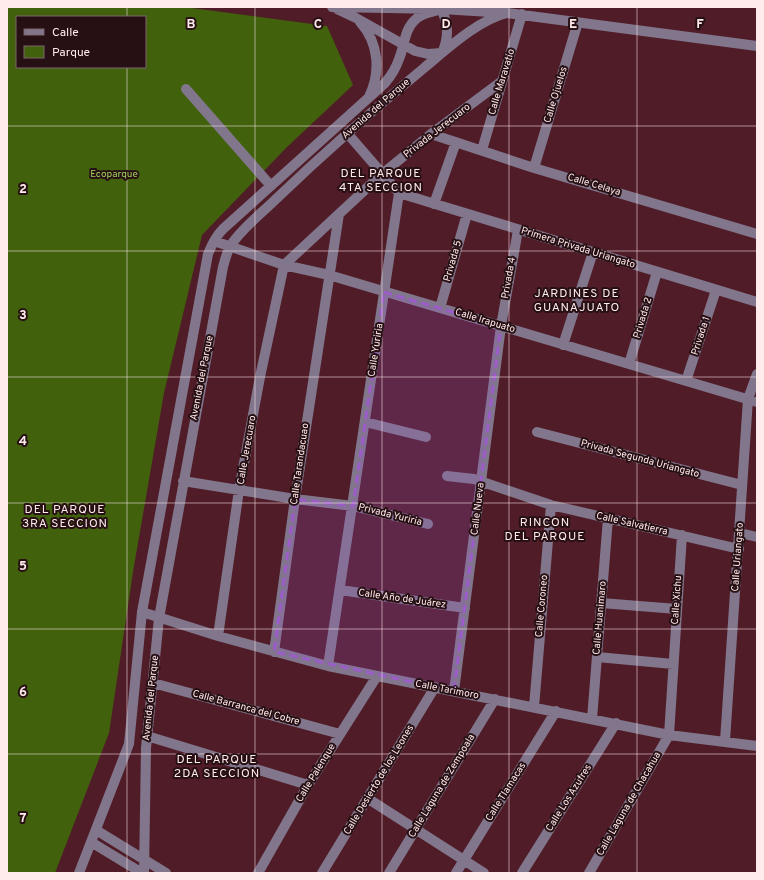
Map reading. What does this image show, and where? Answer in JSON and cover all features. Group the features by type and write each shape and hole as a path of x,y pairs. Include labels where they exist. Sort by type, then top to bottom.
{"street":[{"path":"332,7 422,53 442,53 447,41 448,28 443,8"},
{"path":"332,7 443,8 522,14 757,46"},
{"name":"Avenida del Parque","path":"79,873 130,744 142,612 208,254 214,241 223,229 390,78 400,59 407,31 415,19 423,14 443,8"},
{"name":"Avenida del Parque","path":"143,873 147,736 159,618 223,267 230,246 239,235 293,183 348,133 442,53 484,22 495,16 507,13"},
{"name":"Calle Maravatio","path":"482,150 522,14"},
{"path":"356,18 369,35 376,56 376,78 368,99"},
{"name":"Calle Ojuelos","path":"534,168 578,22"},
{"name":"Privada Jerecuaro","path":"284,265 382,174 431,134 502,81"},
{"path":"186,89 271,186"},
{"path":"348,133 399,193"},
{"name":"Calle Celaya","path":"431,134 534,168 757,234"},
{"path":"434,204 456,142"},
{"name":"Primera Privada Uriangato","path":"399,193 757,302"},
{"name":"Calle Yuriria","path":"328,666 399,193"},
{"name":"Calle Tarandacuao","path":"274,652 295,499 339,214"},
{"name":"Privada 5","path":"440,308 467,214"},
{"name":"Privada 4","path":"501,326 518,230"},
{"name":"Calle Irapuato","path":"214,241 284,265 330,275 752,401"},
{"path":"563,344 593,252"},
{"name":"Calle Jerecuaro","path":"218,636 239,490 260,377 284,265"},
{"name":"Privada 2","path":"629,364 657,272"},
{"name":"Privada 1","path":"686,381 716,290"},
{"name":"Calle Nueva","path":"454,691 501,326"},
{"name":"Calle Uriangato","path":"725,741 742,485 752,401 757,374"},
{"path":"365,422 426,437"},
{"name":"Privada Segunda Uriangato","path":"537,432 742,485"},
{"name":"Calle Salvatierra","path":"447,476 465,477 481,481 551,505 738,549"},
{"path":"183,481 295,499 352,506"},
{"name":"Calle Coroneo","path":"534,707 551,505"},
{"name":"Privada Yuriria","path":"352,506 428,524"},
{"name":"Calle Huanimaro","path":"592,719 608,518"},
{"path":"740,533 757,537"},
{"name":"Calle Xichu","path":"669,735 682,535"},
{"name":"Calle Año de Juárez","path":"340,590 465,608"},
{"path":"601,603 677,609"},
{"name":"Calle Tarimoro","path":"142,612 218,636 328,666 616,723 669,735 757,746"},
{"path":"597,657 673,664"},
{"name":"Calle Palenque","path":"258,873 308,785 377,676"},
{"name":"Calle Barranca del Cobre","path":"153,683 340,734"},
{"name":"Calle Desierto de los Leones","path":"322,873 435,687"},
{"name":"Calle Laguna de Zempoala","path":"389,873 495,699"},
{"name":"Calle Tlamacas","path":"456,873 556,711"},
{"name":"Calle Los Azufres","path":"522,873 616,723"},
{"name":"Calle Laguna de Chacahua","path":"588,873 669,735"},
{"path":"147,736 308,785"},
{"path":"367,798 484,873"},
{"path":"96,830 166,873"},
{"path":"91,842 143,873"}],"highlighted area":[{"path":"384,292 501,326 454,691 274,652 295,499 353,506"}],"green space":[{"name":"Ecoparque","path":"7,7 184,7 327,26 353,85 286,148 202,235 164,393 133,572 109,733 55,873 7,873"}],"district":[{"name":"DEL PARQUE 4TA SECCION","path":"381,181"},
{"name":"JARDINES DE GUANAJUATO","path":"577,301"},
{"name":"DEL PARQUE 3RA SECCION","path":"65,517"},
{"name":"RINCON DEL PARQUE","path":"545,530"},
{"name":"DEL PARQUE 2DA SECCION","path":"217,767"}]}
